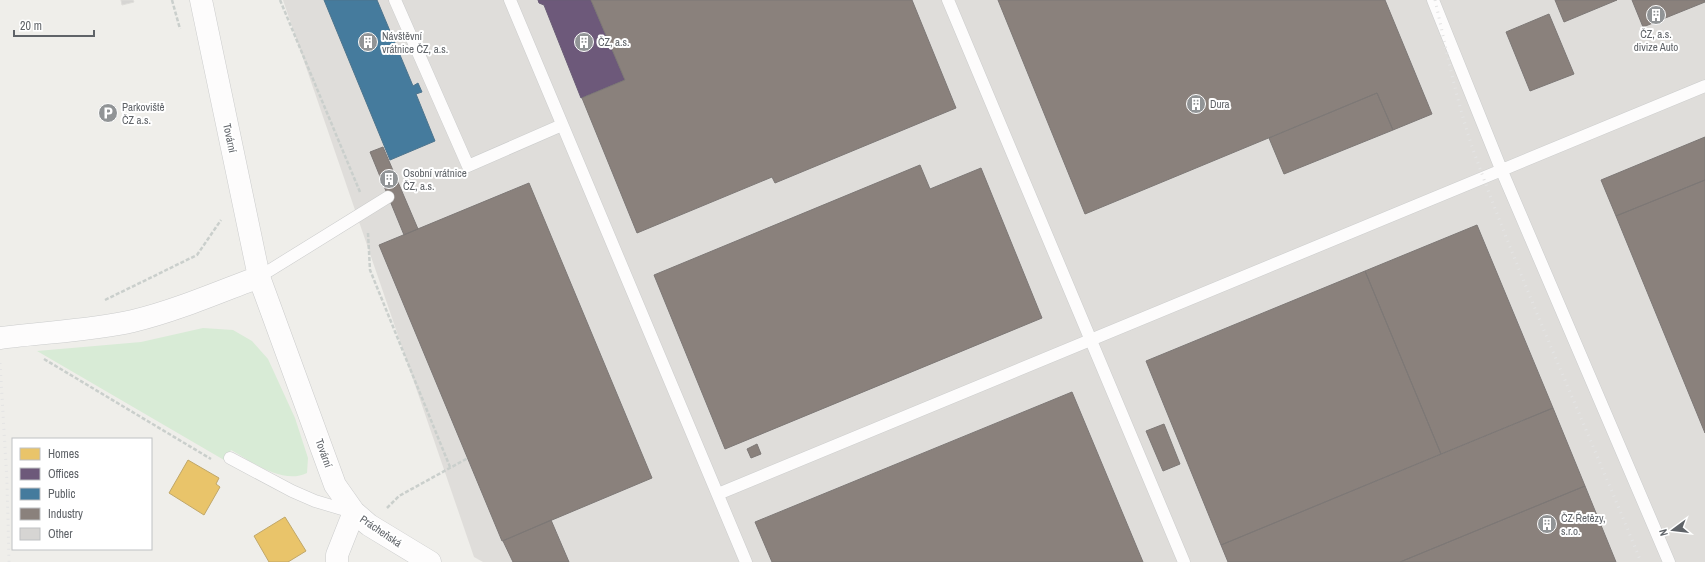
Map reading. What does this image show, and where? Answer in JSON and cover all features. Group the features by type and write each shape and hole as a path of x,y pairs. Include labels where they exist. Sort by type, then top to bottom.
{"street":[{"name":"Tovární","path":"201,0 259,277 335,486 361,519"},
{"path":"0,338 133,321 259,277"},
{"path":"338,562 337,555 361,519"},
{"name":"Prácheňská","path":"361,519 430,562"}],"lane":[{"path":"395,0 468,166 562,125"},
{"path":"510,0 746,562"},
{"path":"948,0 1184,562"},
{"path":"1433,0 1501,169 1669,562"},
{"path":"718,494 1501,169 1705,86"},
{"path":"259,277 388,197"},
{"path":"230,458 292,491 361,519"}],"path":[{"path":"172,0 180,30"},
{"path":"101,301 197,255 225,214"},
{"path":"41,357 224,467 230,458"},
{"path":"361,519 468,458"}],"shaded area":[{"name":"ČZ, a.s.","path":"283,0 1705,0 1705,562 483,562 474,557"}],"green space":[{"path":"203,328 233,330 252,341 268,359 295,418 308,458 307,473 298,476 278,474 258,466 231,450 224,460 37,351 141,342"}],"building: Homes":[{"path":"188,460 219,478 216,484 220,487 204,515 169,493"},
{"path":"285,517 306,551 288,562 269,562 254,536"}],"building: Offices":[{"name":"ČZ, a.s.","path":"538,0 591,0 625,80 581,98 544,5 539,3"}],"building: Public":[{"name":"Návštěvní vrátnice ČZ, a.s.","path":"324,0 377,0 413,86 418,83 422,92 416,94 435,141 390,160"}],"building: Industry":[{"path":"591,0 912,0 956,108 775,183 772,177 637,233 582,98 625,80"},
{"name":"Dura","path":"998,0 1385,0 1432,114 1393,130 1377,93 1085,214"},
{"name":"ČZ, a.s. divize Auto","path":"1555,0 1617,0 1564,22"},
{"name":"ČZ, a.s. divize Auto","path":"1632,0 1705,0 1705,2 1643,27"},
{"path":"1549,14 1574,74 1530,91 1506,32"},
{"path":"1377,93 1393,130 1284,174 1269,138"},
{"path":"1705,137 1705,180 1616,216 1601,180"},
{"name":"Osobní vrátnice ČZ, a.s.","path":"383,147 418,229 404,235 370,152"},
{"path":"920,165 930,189 981,168 1042,318 725,449 654,275"},
{"path":"1705,180 1705,433 1616,216"},
{"path":"529,183 652,478 502,541 379,245"},
{"path":"1477,225 1553,408 1441,454 1365,271"},
{"path":"1365,271 1441,454 1221,545 1146,361"},
{"path":"1072,392 1143,562 772,562 755,522"},
{"path":"1553,408 1585,486 1400,562 1228,562 1221,545"},
{"path":"1164,424 1180,464 1163,471 1146,431"},
{"path":"757,444 761,454 751,458 747,449"},
{"name":"ČZ Řetězy, s.r.o.","path":"1585,486 1616,562 1400,562"},
{"path":"551,520 569,562 513,562 503,541"}],"building: Other":[{"path":"121,0 133,0 134,2 122,5"}],"railway":[{"path":"1435,0 1458,98 1475,155 1494,207 1641,562"},
{"path":"0,363 7,481 9,562"}],"place":[{"name":"ČZ, a.s. divize Auto","path":"1656,15"},
{"name":"Návštěvní vrátnice ČZ, a.s.","path":"368,42"},
{"name":"ČZ, a.s.","path":"584,42"},
{"name":"Dura","path":"1196,104"},
{"name":"Parkoviště ČZ a.s.","path":"108,113"},
{"name":"Osobní vrátnice ČZ, a.s.","path":"389,179"},
{"name":"ČZ Řetězy, s.r.o.","path":"1547,524"}]}
